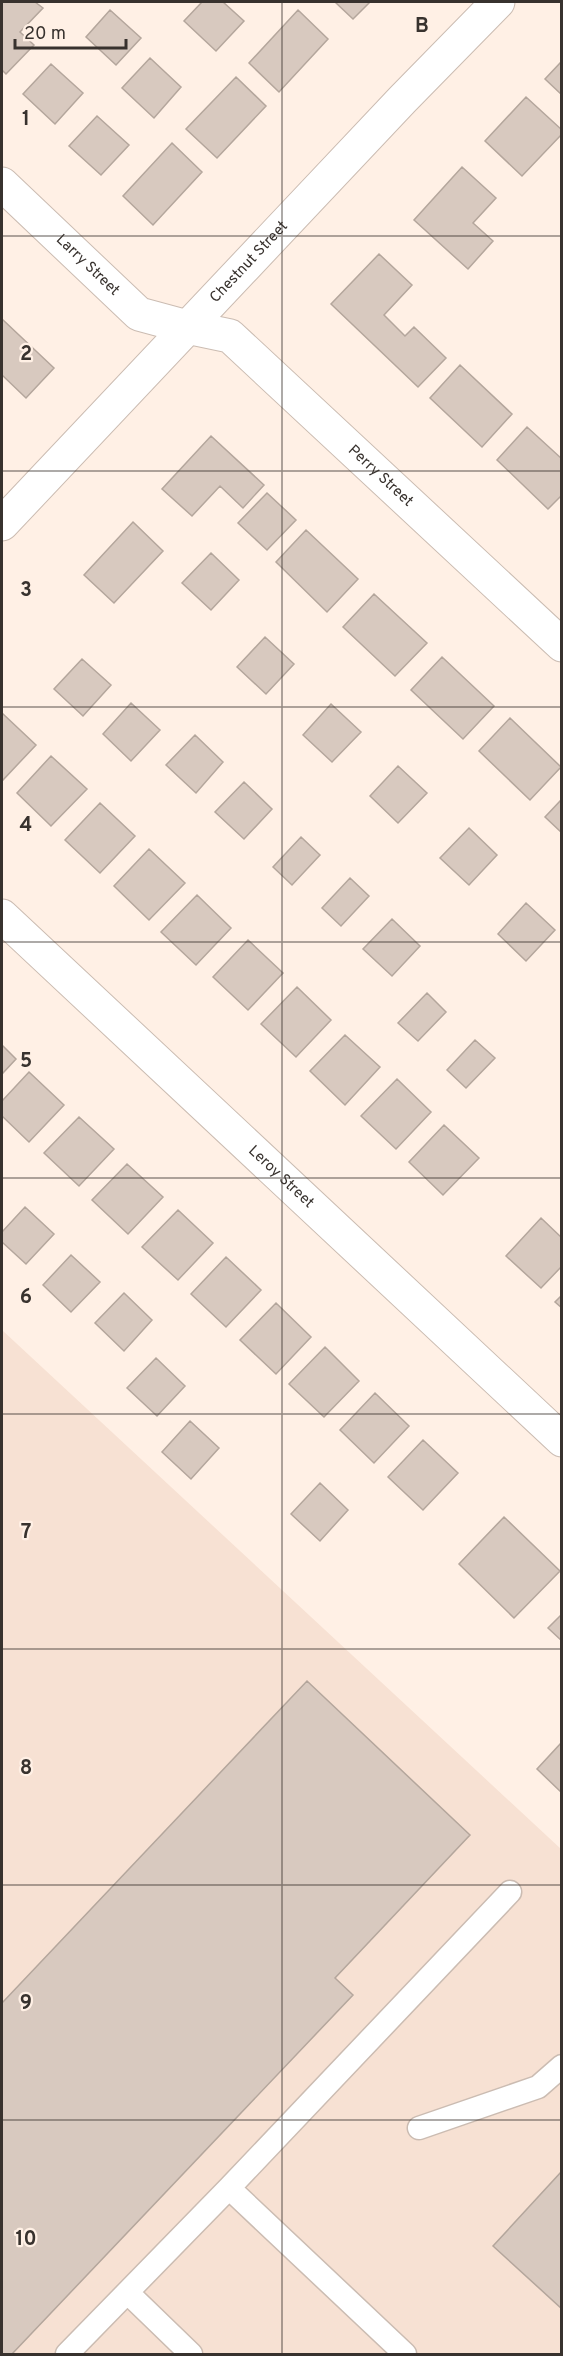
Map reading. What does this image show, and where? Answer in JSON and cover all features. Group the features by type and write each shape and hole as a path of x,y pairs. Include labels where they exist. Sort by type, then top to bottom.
{"street":[{"name":"Chestnut Street","path":"2,524 402,100 498,2"},
{"name":"Larry Street","path":"2,184 139,314 187,327"},
{"name":"Perry Street","path":"187,327 230,336 561,645"},
{"name":"Leroy Street","path":"2,916 561,1440"}],"lane":[{"path":"67,2355 510,1892"},
{"path":"419,2128 538,2087 561,2066"},
{"path":"229,2188 405,2355"},
{"path":"128,2293 191,2355"}],"shaded area":[{"path":"2,1330 561,1849 561,2354 2,2354"}],"building":[{"path":"2,2 35,2 43,8 20,32 34,45 6,74 2,70"},
{"path":"202,2 223,2 244,21 216,51 184,21"},
{"path":"335,2 370,2 353,19"},
{"path":"110,10 141,38 116,65 86,37"},
{"path":"298,10 328,39 279,92 249,63"},
{"path":"150,58 181,87 154,118 122,88"},
{"path":"562,61 562,95 545,79"},
{"path":"51,64 83,93 55,124 23,94"},
{"path":"236,77 266,106 217,158 186,129"},
{"path":"526,97 562,130 562,134 522,176 485,141"},
{"path":"97,116 129,145 101,175 69,146"},
{"path":"172,143 202,172 153,225 123,196"},
{"path":"462,167 496,198 473,223 493,241 468,269 414,220"},
{"path":"379,254 412,285 384,315 405,336 414,327 446,358 418,387 331,304"},
{"path":"2,319 54,368 26,398 2,375"},
{"path":"460,365 512,414 482,447 430,398"},
{"path":"527,427 562,459 562,495 548,509 497,460"},
{"path":"211,436 264,485 243,508 220,486 192,516 162,489"},
{"path":"267,493 296,520 267,550 238,523"},
{"path":"133,522 163,551 114,603 84,575"},
{"path":"306,530 358,579 327,612 276,562"},
{"path":"211,553 239,580 211,610 182,583"},
{"path":"374,594 427,643 395,676 343,627"},
{"path":"265,637 294,664 266,694 237,667"},
{"path":"442,657 494,706 463,739 411,690"},
{"path":"82,659 111,685 83,716 54,689"},
{"path":"131,703 160,730 131,761 103,734"},
{"path":"331,704 361,732 332,762 303,735"},
{"path":"2,713 36,745 2,781"},
{"path":"510,718 561,767 530,800 479,751"},
{"path":"195,735 223,762 196,793 166,765"},
{"path":"51,756 87,789 51,826 17,793"},
{"path":"398,766 427,793 398,823 370,796"},
{"path":"244,782 272,809 244,839 215,812"},
{"path":"562,799 562,833 545,817"},
{"path":"100,803 135,836 100,873 65,840"},
{"path":"469,828 497,855 469,885 440,858"},
{"path":"301,837 320,855 292,885 273,867"},
{"path":"149,849 185,883 149,920 114,886"},
{"path":"350,878 369,896 341,926 322,908"},
{"path":"197,895 231,928 196,965 161,932"},
{"path":"526,903 555,930 526,961 498,934"},
{"path":"392,919 420,946 392,976 363,949"},
{"path":"248,940 283,973 248,1010 213,977"},
{"path":"297,987 331,1020 296,1057 261,1024"},
{"path":"427,993 446,1012 418,1041 398,1023"},
{"path":"345,1035 380,1067 345,1105 310,1071"},
{"path":"475,1040 495,1058 466,1088 447,1070"},
{"path":"2,1045 16,1059 2,1074"},
{"path":"29,1072 64,1105 29,1142 2,1116 2,1101"},
{"path":"397,1079 431,1112 396,1149 361,1116"},
{"path":"79,1117 114,1149 79,1186 44,1153"},
{"path":"444,1125 479,1158 443,1195 409,1162"},
{"path":"127,1164 163,1197 128,1234 92,1200"},
{"path":"25,1207 54,1234 26,1264 2,1242 2,1232"},
{"path":"178,1210 213,1243 178,1280 142,1247"},
{"path":"541,1218 562,1238 562,1266 541,1288 506,1256"},
{"path":"71,1255 100,1282 71,1312 43,1285"},
{"path":"226,1257 261,1290 226,1327 191,1294"},
{"path":"124,1293 152,1320 124,1351 95,1323"},
{"path":"562,1295 562,1308 555,1302"},
{"path":"276,1303 311,1337 276,1374 240,1340"},
{"path":"325,1347 359,1381 324,1417 289,1384"},
{"path":"156,1358 185,1386 157,1416 127,1388"},
{"path":"375,1393 409,1426 374,1463 340,1430"},
{"path":"190,1421 219,1448 191,1479 162,1452"},
{"path":"423,1440 458,1473 423,1510 388,1477"},
{"path":"320,1483 348,1510 320,1541 291,1514"},
{"path":"504,1517 560,1571 514,1618 459,1564"},
{"path":"562,1614 562,1641 548,1628"},
{"path":"307,1681 470,1835 335,1978 353,1995 12,2354 2,2354 2,2003"},
{"path":"562,1742 562,1793 537,1769"},
{"path":"562,2171 562,2309 493,2246"}]}
